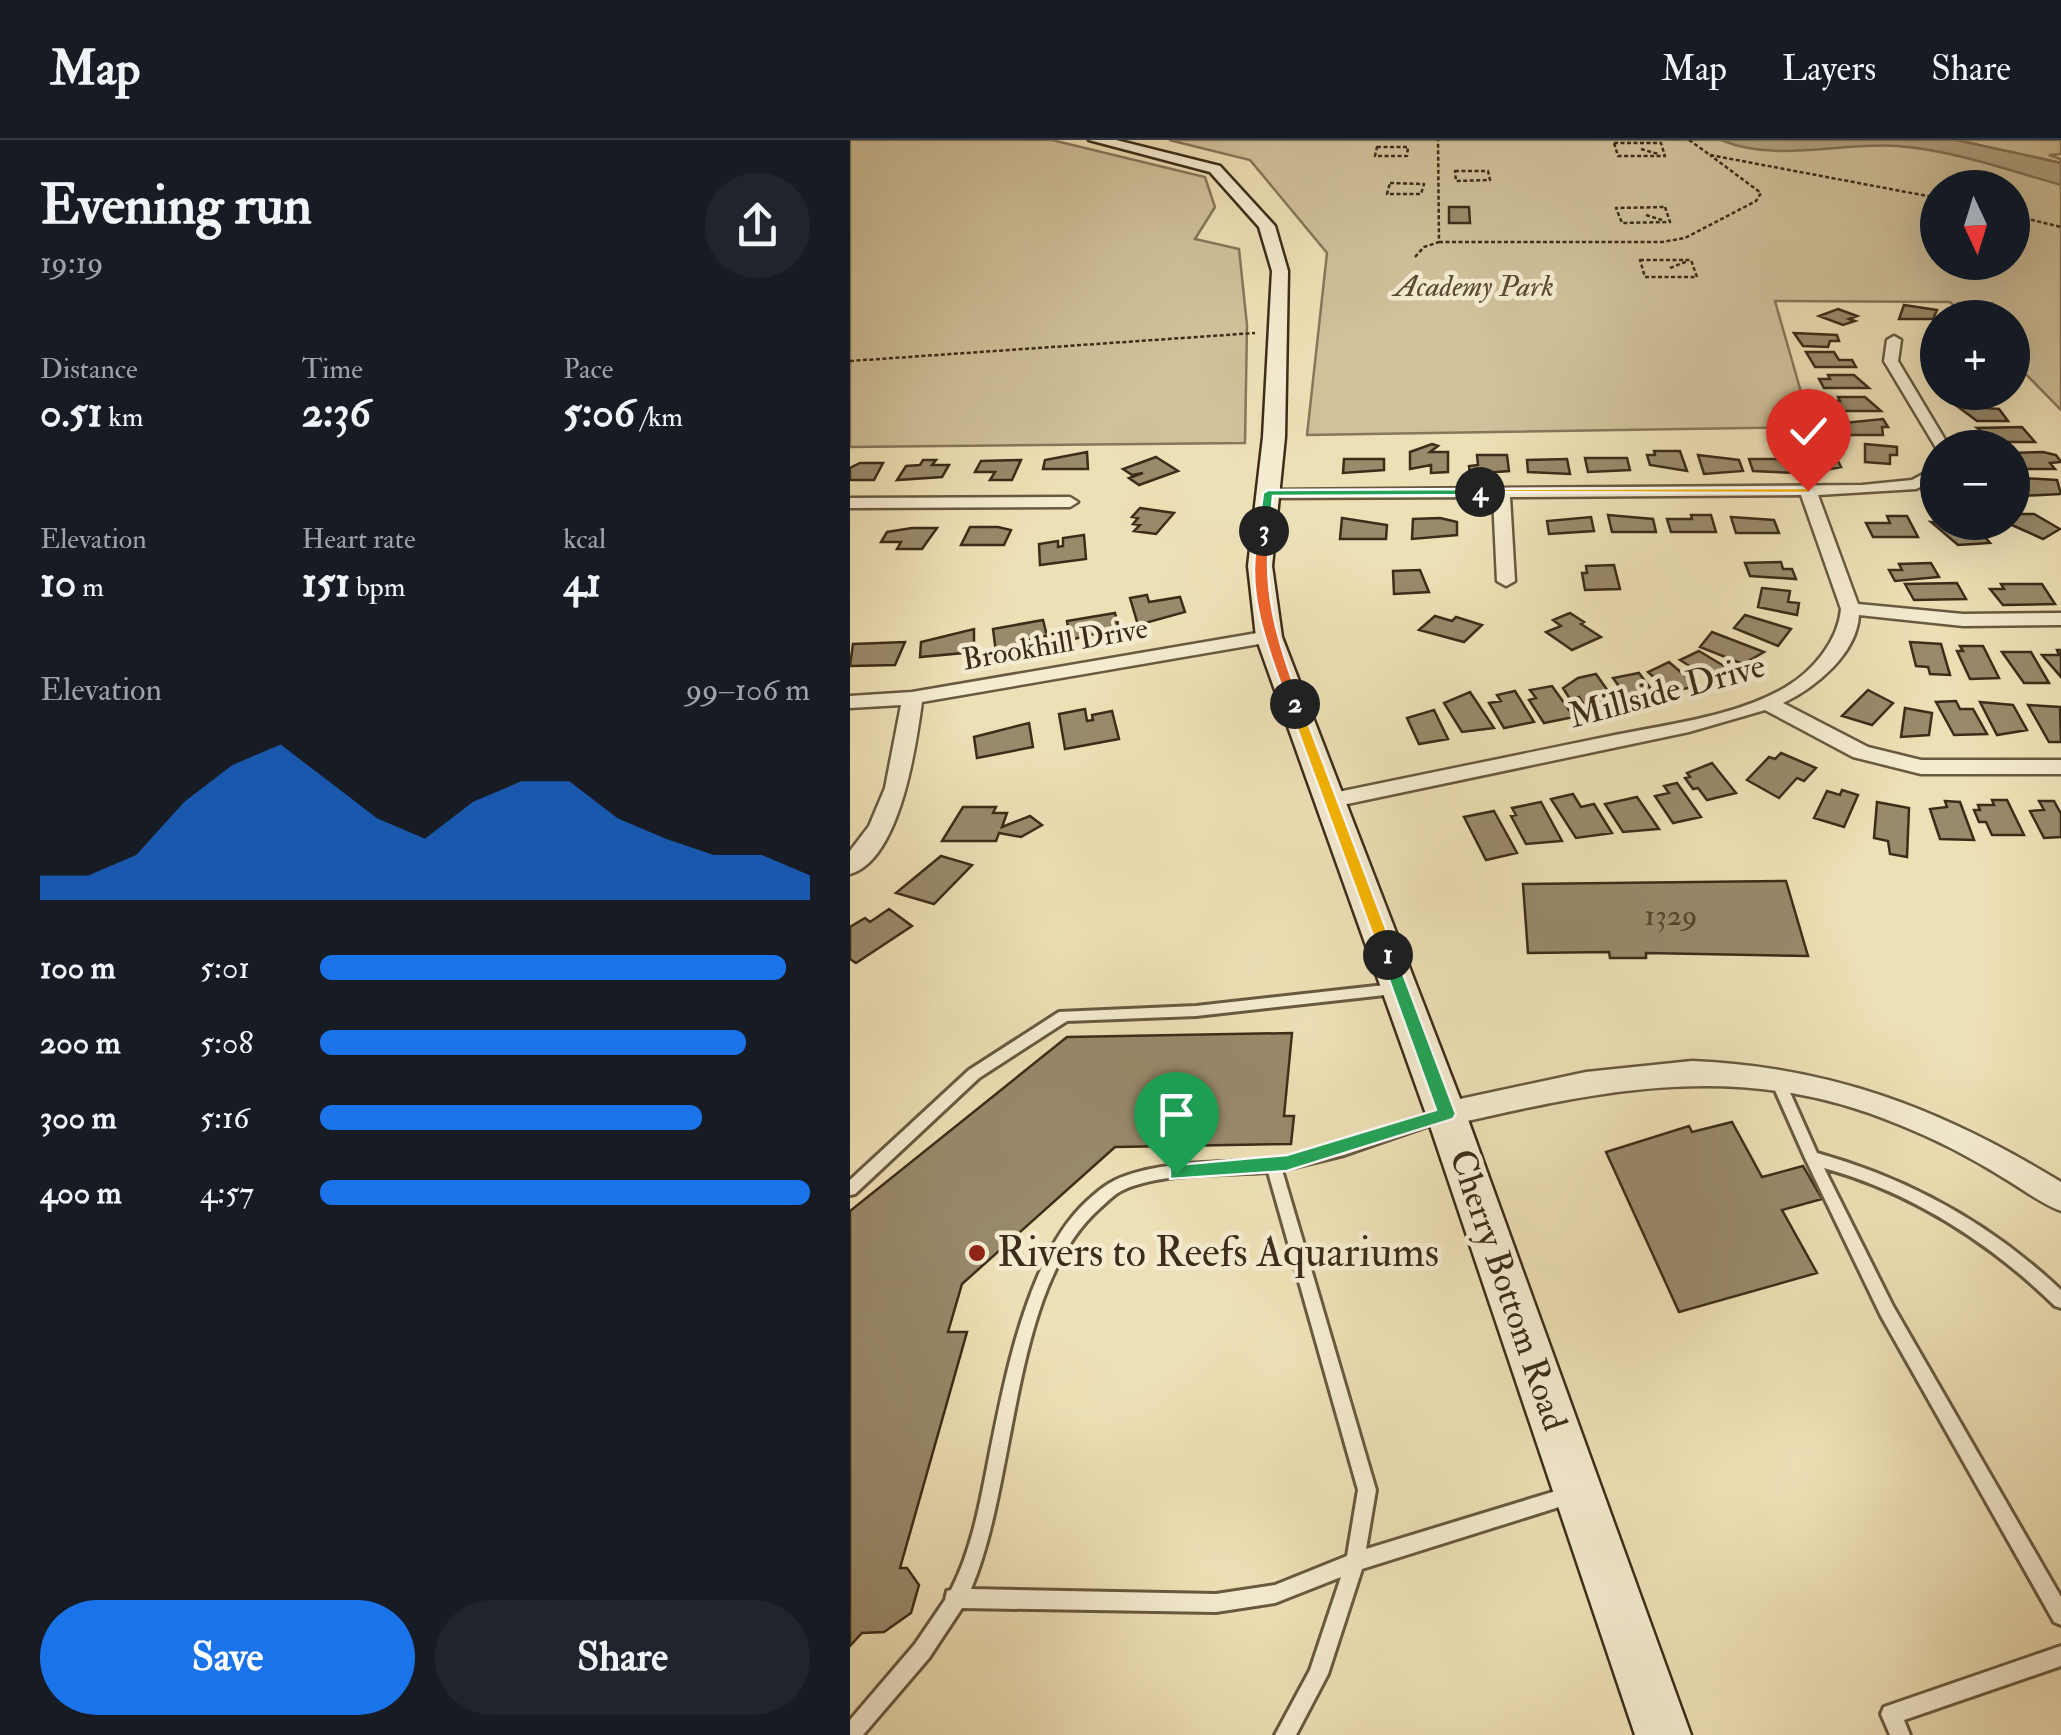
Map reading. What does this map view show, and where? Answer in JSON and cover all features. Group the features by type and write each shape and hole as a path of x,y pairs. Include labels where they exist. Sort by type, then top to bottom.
{"main road":[{"name":"Cherry Bottom Road","path":"1096,140 1188,158 1215,169 1236,187 1267,226 1280,271 1268,493 1260,566 1270,637 1446,1114 1663,1735"}],"street":[{"path":"1894,340 1890,361 1932,430"},
{"path":"1268,493 1862,490 1920,480"},
{"path":"1808,491 1850,608 1962,620 2061,620"},
{"path":"1501,492 1506,581"},
{"path":"850,503 1070,502"},
{"name":"Millside Drive","path":"1333,800 1689,726 1768,702 1795,690 1831,658 1849,624 1850,608"},
{"name":"Brookhill Drive","path":"850,702 912,698 1270,637"},
{"path":"850,866 876,840 898,796 912,698"},
{"path":"1768,702 1861,752 1922,767 2061,767"},
{"path":"1446,1114 1636,1076 1777,1079 1815,1084 1901,1109 1994,1154 2061,1198"}],"lane":[{"path":"850,1189 974,1074 1064,1016 1214,1009 1400,988"},
{"path":"1777,1079 1887,1311 2061,1615"},
{"path":"850,1734 931,1641 974,1558 1039,1284 1078,1215 1115,1186 1176,1174 1273,1164 1446,1114"},
{"path":"1812,1158 1854,1168 1976,1228 2036,1275 2061,1301"},
{"path":"1273,1164 1366,1490 1354,1562 1318,1674 1285,1735"},
{"path":"954,1598 1216,1603 1275,1594 1354,1562 1579,1493"},
{"path":"1900,1735 1891,1714 2061,1656"}],"path":[{"path":"1438,140 1439,242"},
{"path":"1415,257 1424,246 1439,242 1662,242 1684,238 1756,201 1761,193 1689,140"},
{"path":"1614,143 1661,143 1665,156 1618,156 1614,143"},
{"path":"1376,148 1408,148 1406,156 1375,156 1376,148"},
{"path":"1641,150 1665,156"},
{"path":"1392,152 1406,156"},
{"path":"1710,155 1920,195"},
{"path":"1456,171 1488,171 1490,180 1456,181 1456,171"},
{"path":"1456,171 1472,176"},
{"path":"1390,184 1424,184 1421,194 1387,194 1390,184"},
{"path":"1406,189 1421,194"},
{"path":"1665,207 1670,222 1622,222 1616,208 1665,207"},
{"path":"1646,215 1670,222"},
{"path":"2030,219 2061,227"},
{"path":"1640,260 1674,260 1691,260 1697,277 1646,277 1640,260"},
{"path":"1670,268 1691,260"},
{"path":"850,361 1278,331"}],"green space":[{"path":"850,140 1052,140 1205,177 1215,207 1195,239 1239,249 1247,325 1245,443 850,447"},
{"name":"Academy Park","path":"1169,140 1881,140 2061,169 2061,410 2030,378 2030,300 1775,301 1811,427 1307,435 1327,253 1250,160"},
{"path":"1956,140 2061,140 2061,154 2049,155 2061,159 2061,163"}],"shaded area":[{"path":"1721,140 1956,140 2061,163 2061,185 2030,176 2030,170 2010,170 1918,148 1786,151 1742,147"}],"building":[{"path":"1449,207 1469,207 1470,223 1449,223"},
{"path":"1904,305 1920,307 1920,319 1899,319"},
{"path":"1838,309 1857,316 1849,319 1855,321 1843,325 1819,316"},
{"path":"1794,333 1837,335 1839,341 1830,341 1828,347 1803,346"},
{"path":"1806,352 1834,352 1839,360 1852,360 1856,367 1815,367"},
{"path":"1828,375 1854,375 1869,388 1824,388 1819,379 1830,379"},
{"path":"1838,397 1865,397 1881,411 1836,411 1830,401 1840,401"},
{"path":"1962,410 2000,410 2008,421 1977,421"},
{"path":"1883,419 1888,427 1882,427 1883,435 1850,435 1843,423"},
{"path":"2022,427 2025,430 1980,430 1977,428"},
{"path":"1432,444 1438,446 1430,452 1448,452 1448,472 1431,473 1431,465 1410,469 1410,452"},
{"path":"1865,444 1897,447 1897,455 1890,455 1890,464 1865,462"},
{"path":"1654,451 1680,451 1687,471 1650,465 1647,455 1655,455"},
{"path":"1087,452 1088,469 1043,469 1045,460"},
{"path":"2030,452 2056,455 2061,462 2050,463 2055,469 2030,469"},
{"path":"1803,453 1834,453 1841,467 1809,473"},
{"path":"1477,455 1507,455 1509,471 1470,474 1469,466 1478,465"},
{"path":"1698,455 1739,460 1743,471 1704,474"},
{"path":"1156,457 1178,471 1139,485 1129,478 1143,473 1132,475 1123,469"},
{"path":"1585,458 1627,458 1630,470 1588,472"},
{"path":"1344,459 1384,459 1384,470 1343,473"},
{"path":"1567,459 1570,474 1528,472 1527,460"},
{"path":"1749,459 1791,459 1797,473 1753,471"},
{"path":"923,460 936,460 932,465 949,465 942,477 897,480 906,466 920,465"},
{"path":"1021,460 1012,480 990,480 995,472 975,472 981,461"},
{"path":"860,463 883,463 874,480 850,480 850,468"},
{"path":"2030,478 2057,480 2061,494 2030,496"},
{"path":"1140,508 1174,513 1156,534 1134,531 1140,525 1133,524 1138,518 1132,517"},
{"path":"2030,514 2060,529 2043,539 2030,533"},
{"path":"1608,515 1653,519 1656,532 1612,532"},
{"path":"1691,515 1711,515 1716,532 1671,532 1667,519 1692,519"},
{"path":"1887,516 1907,516 1918,537 1873,537 1866,523 1890,523"},
{"path":"1591,517 1594,531 1549,534 1547,521"},
{"path":"1731,517 1774,520 1779,533 1736,533"},
{"path":"1342,518 1387,525 1386,539 1340,539"},
{"path":"1413,519 1457,522 1457,535 1412,539"},
{"path":"970,527 1011,530 1004,545 961,545"},
{"path":"937,528 922,549 897,549 901,542 881,542 887,532"},
{"path":"1084,535 1086,559 1040,565 1039,544 1058,541 1058,547 1063,546 1063,538"},
{"path":"1952,540 1990,543 1958,545"},
{"path":"1781,562 1783,569 1792,569 1796,579 1750,576 1745,563"},
{"path":"1931,563 1939,577 1895,581 1889,570 1902,570 1899,564"},
{"path":"1614,565 1620,589 1585,590 1582,573 1587,573 1586,566"},
{"path":"1420,570 1429,592 1394,594 1393,571"},
{"path":"1957,583 1966,599 1914,600 1905,584"},
{"path":"2001,584 2042,584 2055,604 2003,605 1990,589 2004,589"},
{"path":"1762,588 1790,591 1788,602 1799,603 1797,615 1758,607"},
{"path":"1147,595 1149,602 1180,597 1185,612 1138,625 1130,598"},
{"path":"1115,613 1119,628 1070,640 1067,621"},
{"path":"1570,613 1601,637 1572,650 1546,632 1561,626 1553,620"},
{"path":"1745,615 1791,629 1778,646 1734,628"},
{"path":"1435,616 1482,625 1464,642 1419,630"},
{"path":"1043,620 1047,636 1018,641 1019,648 996,652 993,629"},
{"path":"974,629 974,652 920,657 921,642"},
{"path":"1712,632 1764,652 1743,664 1700,647"},
{"path":"905,642 895,665 850,666 853,644"},
{"path":"1910,642 1941,644 1950,675 1930,674 1928,667 1916,666"},
{"path":"1960,646 1983,646 1999,678 1970,679 1957,651 1963,651"},
{"path":"2057,650 2061,650 2061,677 2042,655 2059,655"},
{"path":"1699,651 1734,672 1707,677 1680,660"},
{"path":"2002,652 2031,652 2049,683 2024,683"},
{"path":"1669,662 1697,686 1670,692 1648,672"},
{"path":"1639,673 1660,701 1629,700 1613,678"},
{"path":"1596,674 1620,708 1588,711 1579,697 1570,699 1563,688 1578,678"},
{"path":"1552,686 1574,717 1544,723 1529,700 1536,698 1530,690"},
{"path":"1868,690 1893,703 1872,725 1842,716"},
{"path":"1515,691 1534,722 1504,728 1489,703 1501,701 1497,695"},
{"path":"1470,692 1494,728 1462,732 1444,703"},
{"path":"1956,701 1960,709 1973,709 1987,734 1954,735 1936,702"},
{"path":"1980,702 2013,705 2027,730 1997,735"},
{"path":"2028,705 2060,707 2061,742 2049,742"},
{"path":"1905,708 1932,713 1929,735 1901,737"},
{"path":"1085,709 1087,721 1093,720 1092,715 1112,711 1119,739 1065,749 1059,714"},
{"path":"1434,710 1448,739 1419,744 1407,718"},
{"path":"1029,723 1033,747 977,758 974,737"},
{"path":"1781,753 1816,768 1804,781 1797,778 1779,798 1747,780 1769,757 1775,759"},
{"path":"1712,763 1736,793 1707,800 1698,788 1693,789 1685,778 1690,777 1687,773"},
{"path":"1677,783 1701,817 1673,823 1655,796 1669,793 1664,786"},
{"path":"1842,790 1858,795 1844,827 1814,818 1827,791 1840,795"},
{"path":"1573,794 1581,807 1594,804 1612,833 1576,838 1551,799"},
{"path":"1637,797 1659,829 1623,832 1605,804"},
{"path":"1992,800 2007,800 2024,835 1992,835 1986,822 1979,822 1974,810 1980,810 1978,805 1994,805"},
{"path":"1945,801 1960,802 1974,840 1940,839 1930,809 1947,807"},
{"path":"2039,801 2054,801 2061,814 2061,837 2044,838 2030,811 2044,810"},
{"path":"1541,802 1562,841 1526,844 1511,816 1516,815 1512,808"},
{"path":"1877,802 1909,808 1907,857 1890,854 1888,841 1874,838"},
{"path":"963,807 996,807 993,813 1007,813 1002,827 1030,816 1042,825 1021,837 999,833 996,841 942,841"},
{"path":"1494,811 1517,853 1486,860 1464,817"},
{"path":"941,856 972,865 934,904 896,893"},
{"path":"1786,881 1808,956 1646,953 1646,958 1610,958 1609,952 1528,953 1523,884"},
{"path":"889,909 912,926 856,963 850,959 850,927 865,918 870,922"},
{"path":"1292,1033 1284,1116 1294,1116 1291,1144 1115,1147 962,1284 948,1332 967,1332 900,1568 907,1568 919,1585 911,1613 884,1632 862,1633 850,1646 850,1211 1067,1037"},
{"path":"1732,1122 1762,1177 1803,1166 1822,1199 1782,1210 1817,1273 1679,1312 1606,1152 1689,1126 1692,1132"}],"place":[{"name":"Rivers to Reefs Aquariums","path":"977,1253"}],"route":[{"path":"1176,1174 1287,1163 1446,1114 1270,637 1260,566 1268,493 1808,491"}]}
